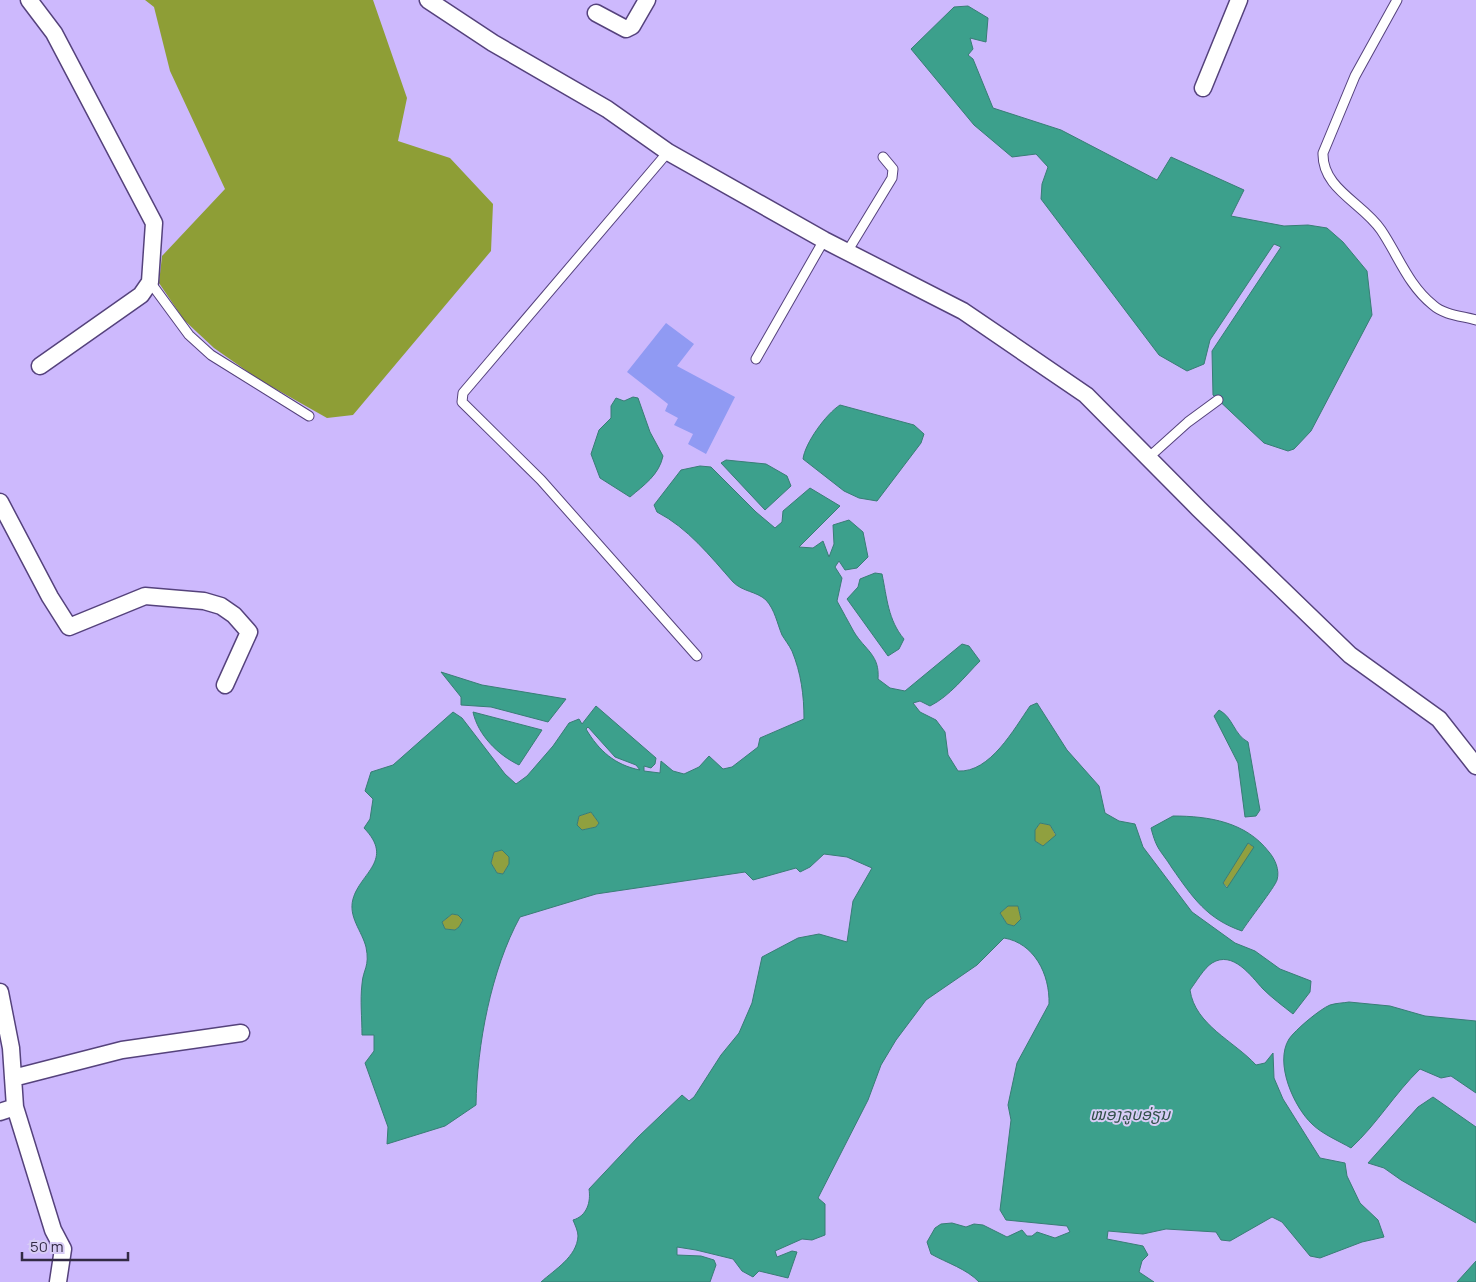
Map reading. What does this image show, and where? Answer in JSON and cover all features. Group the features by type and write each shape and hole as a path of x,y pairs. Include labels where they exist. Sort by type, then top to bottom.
{"street":[{"path":"29,0 54,33 154,223 150,282 141,295 40,366"},
{"path":"428,0 493,43 606,109 668,152 824,240 963,311 1086,395 1350,655 1439,719 1476,766"},
{"path":"596,14 626,29 632,26 647,0"},
{"path":"1203,88 1240,0"},
{"path":"2,511 50,598 69,627 145,596 204,601 221,606 234,615 249,632 225,685"},
{"path":"0,992 11,1048 16,1107 54,1230 63,1249 58,1282"},
{"path":"13,1078 122,1050 241,1033"},
{"path":"0,1112 16,1107"}],"lane":[{"path":"1397,0 1356,76 1323,153 1323,162 1329,178 1337,188 1367,214 1380,229 1415,288 1441,311 1476,320"},
{"path":"668,152 463,393 462,402 541,480 697,656"},
{"path":"847,252 892,178 893,169 883,157"},
{"path":"756,359 824,240"},
{"path":"150,282 189,335 211,355 309,416"},
{"path":"1148,458 1188,422 1218,400"}],"shaded area":[{"path":"145,0 373,0 407,98 398,141 450,158 493,204 491,251 353,415 327,418 258,379 214,348 184,320 159,283 162,256 225,189 170,71 154,7"},
{"path":"591,812 599,823 596,827 582,830 577,825 579,816"},
{"path":"1040,823 1050,825 1056,836 1043,846 1035,841 1035,830"},
{"path":"1247,843 1255,847 1228,888 1223,883"},
{"path":"502,850 509,856 509,864 503,874 497,873 491,863 494,852"},
{"path":"1008,906 1018,906 1021,919 1014,926 1007,924 1000,913"},
{"path":"452,914 458,915 463,920 455,930 445,929 442,922"}],"water":[{"path":"968,6 988,18 986,42 970,38 973,49 968,55 973,59 993,108 1061,130 1157,180 1171,157 1244,190 1231,216 1284,226 1308,225 1327,228 1343,242 1367,271 1372,315 1311,431 1294,449 1288,451 1264,443 1213,395 1212,351 1281,247 1274,244 1210,340 1204,364 1187,371 1159,355 1041,199 1042,184 1048,167 1036,154 1012,157 974,125 911,49 954,7"},
{"path":"633,397 638,398 650,432 663,456 658,469 646,484 630,497 600,478 591,454 599,430 611,418 611,406 616,398 624,401"},
{"path":"840,405 914,425 924,434 921,443 877,501 859,498 844,491 803,459 817,429 834,409"},
{"path":"726,460 766,464 787,476 791,486 765,510 721,463"},
{"name":"ໜອງລູບອ່ຽນ","path":"700,466 711,467 756,512 775,528 782,522 783,511 810,488 840,506 799,547 813,548 823,541 829,557 834,544 833,525 849,520 863,532 868,557 857,568 845,570 839,561 835,567 842,578 837,601 854,632 874,658 877,664 878,679 890,688 905,691 962,644 969,646 980,661 951,691 937,702 930,706 920,701 913,703 920,712 936,720 945,732 948,755 958,771 970,770 981,765 991,757 1009,737 1030,706 1037,703 1067,750 1099,786 1105,813 1119,821 1135,824 1143,847 1192,912 1235,943 1255,951 1280,969 1311,981 1310,992 1293,1014 1266,992 1241,966 1227,960 1220,960 1209,965 1190,990 1193,1002 1207,1023 1256,1065 1265,1063 1273,1053 1274,1078 1283,1099 1320,1158 1345,1163 1347,1176 1360,1203 1378,1220 1384,1237 1362,1242 1320,1258 1310,1256 1282,1222 1272,1217 1230,1241 1221,1240 1216,1232 1166,1229 1143,1234 1108,1231 1107,1239 1143,1246 1148,1255 1142,1261 1139,1272 1154,1282 979,1282 963,1270 931,1254 927,1242 935,1228 941,1224 952,1223 966,1227 974,1224 983,1225 1007,1237 1022,1230 1027,1236 1032,1236 1037,1232 1055,1238 1070,1232 1067,1226 1006,1220 1000,1210 1011,1120 1008,1105 1017,1063 1049,1004 1047,982 1043,971 1032,953 1015,941 1004,938 977,965 926,1000 896,1040 881,1065 868,1100 818,1198 825,1204 825,1235 812,1240 802,1239 775,1251 777,1257 792,1251 797,1252 788,1278 759,1271 753,1277 742,1271 733,1259 677,1247 677,1255 701,1256 714,1260 716,1265 710,1282 541,1282 564,1262 574,1250 578,1236 573,1220 585,1212 589,1203 589,1189 638,1137 682,1095 689,1101 694,1097 721,1055 739,1033 752,1003 762,957 798,938 819,934 847,942 853,901 872,868 847,857 824,854 810,867 800,872 796,868 753,880 745,872 596,894 520,917 501,960 488,1008 479,1058 476,1105 445,1126 387,1144 388,1127 365,1063 374,1051 374,1035 362,1035 361,990 367,964 367,954 364,941 352,912 353,899 357,890 373,866 376,858 373,839 364,828 370,819 373,799 365,791 371,772 393,765 453,712 462,718 505,774 516,784 527,776 553,746 569,723 579,719 582,724 596,706 656,758 655,764 651,768 644,766 644,771 660,773 661,761 673,771 684,774 699,767 709,756 723,769 732,767 758,747 760,738 804,719 803,693 798,668 792,651 782,635 774,612 769,604 762,597 741,588 733,582 689,534 657,512 654,505 681,470","holes":["588,727 615,757 636,765 640,770 623,765 608,756 596,744 586,729","591,812 599,823 596,827 582,830 577,825 579,816","1040,823 1050,825 1056,835 1043,846 1035,841 1035,830","502,850 509,857 509,864 503,874 497,873 491,863 494,852","1008,906 1018,906 1021,919 1014,926 1007,924 1000,913","452,914 458,915 463,920 455,930 445,929 442,922"]},
{"path":"875,573 882,574 891,616 904,639 899,649 888,656 847,599 858,587 860,579"},
{"path":"441,672 482,685 566,699 548,722 491,707 461,705 461,697"},
{"path":"1219,710 1224,713 1243,739 1248,742 1260,810 1256,816 1245,817 1238,763 1214,716"},
{"path":"473,712 542,730 519,765 504,756 490,743 479,729"},
{"path":"1173,816 1213,819 1238,827 1260,842 1269,852 1278,872 1277,880 1272,890 1242,931 1210,914 1194,898 1159,849 1151,828","holes":["1248,843 1254,847 1227,888 1223,883"]},
{"path":"1349,1002 1390,1006 1425,1016 1476,1021 1476,1093 1451,1076 1441,1078 1420,1069 1351,1148 1321,1131 1305,1116 1293,1096 1285,1072 1285,1049 1292,1035 1320,1011 1330,1005"},
{"path":"1433,1097 1476,1127 1476,1223 1401,1180 1384,1168 1368,1163 1418,1107"},
{"path":"1476,1261 1476,1282 1457,1282"}],"building":[{"path":"666,323 694,344 677,366 735,397 706,454 688,444 693,434 674,425 678,418 665,411 668,404 627,372"}]}
